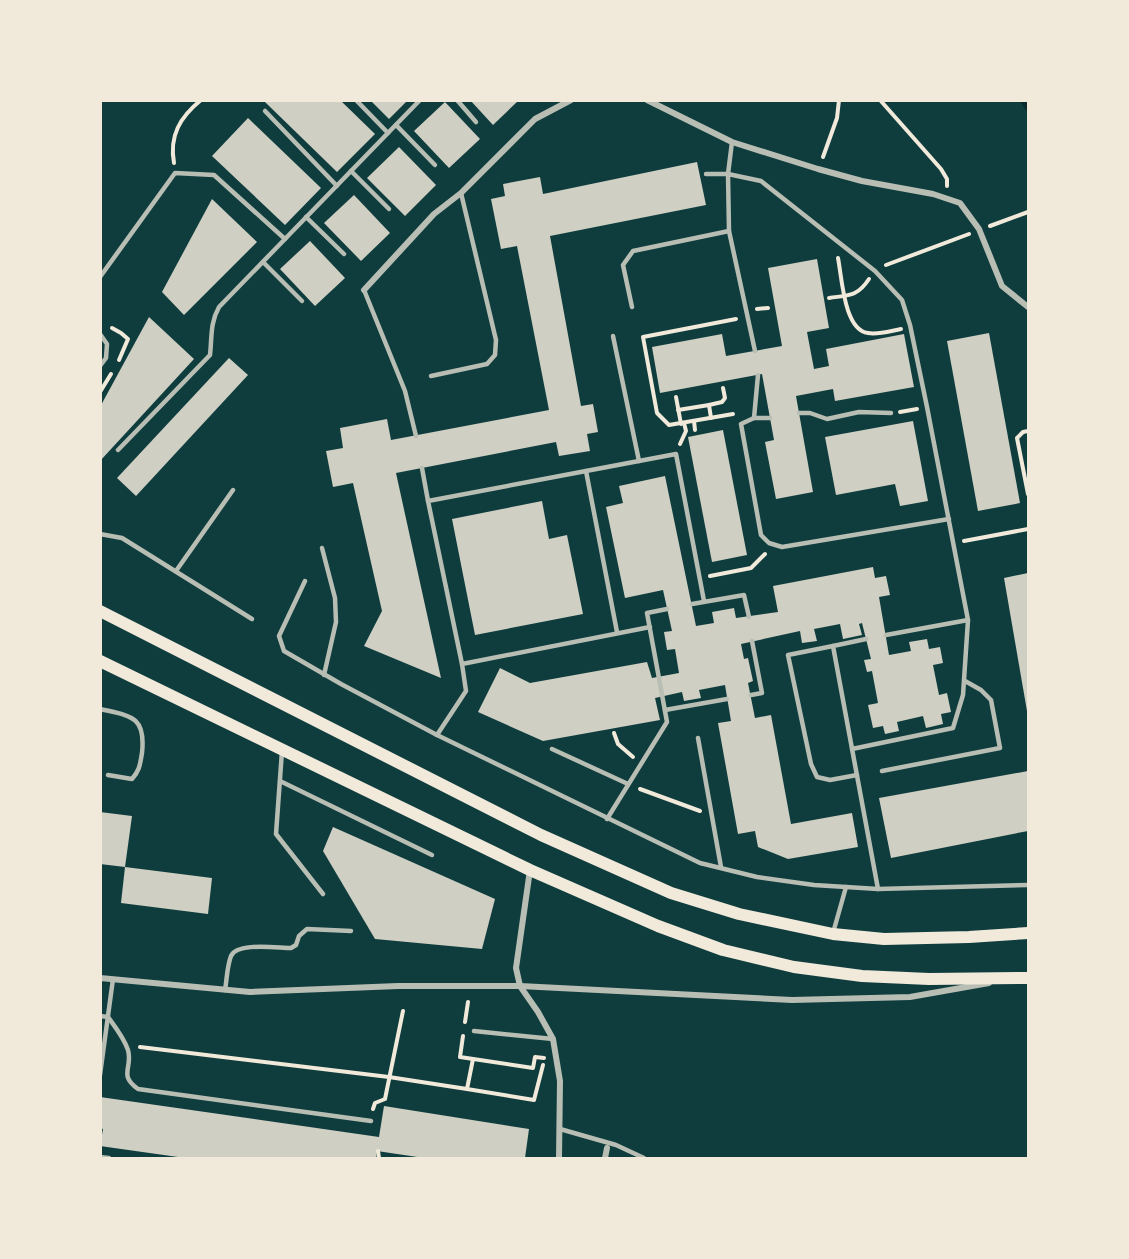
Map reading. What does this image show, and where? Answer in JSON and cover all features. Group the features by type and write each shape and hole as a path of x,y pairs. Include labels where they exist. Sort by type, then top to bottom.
{"main road":[{"path":"100,611 541,835 671,893 739,914 833,934 885,939 1029,933"},
{"path":"100,661 530,870 679,934 723,950 794,967 873,976 929,979 1025,978"}],"street":[{"path":"364,290 434,214 460,193 535,119 571,100"},
{"path":"647,100 732,142 818,170 945,198 960,204 979,230 1002,286 1029,307"},
{"path":"530,870 516,968 520,986 538,1011 553,1039 560,1081 559,1158"},
{"path":"100,978 250,992 398,986 520,986 792,1000 910,996 1025,978"},
{"path":"605,1158 607,1148"}],"lane":[{"path":"356,100 388,133"},
{"path":"118,450 210,355 213,317 219,307 420,100"},
{"path":"457,100 476,122"},
{"path":"264,111 337,186"},
{"path":"396,125 435,165"},
{"path":"732,142 728,174 729,231 755,351"},
{"path":"351,171 389,209"},
{"path":"100,277 175,173 214,175 285,239"},
{"path":"706,174 728,174 761,181 875,271 902,300 910,328 968,620 965,681 953,728 852,749"},
{"path":"430,376 487,364 495,355 496,340 460,193"},
{"path":"306,217 344,254"},
{"path":"632,307 623,265 633,251 729,231"},
{"path":"264,263 302,301"},
{"path":"364,290 405,391 416,436"},
{"path":"100,334 107,344 106,358 100,366"},
{"path":"613,336 639,461"},
{"path":"754,418 758,375"},
{"path":"799,413 810,413 827,419 859,412 891,414"},
{"path":"770,418 754,418 741,424 741,431 761,535 772,544 782,547 949,519"},
{"path":"428,501 675,454 704,601"},
{"path":"422,468 466,691 437,735"},
{"path":"586,471 617,632"},
{"path":"176,571 233,490"},
{"path":"100,534 122,538 252,619"},
{"path":"322,548 335,598 336,622 324,675"},
{"path":"306,581 279,636 284,651 437,735 700,862 757,877 814,885 878,889 1029,885"},
{"path":"692,603 744,595 749,617"},
{"path":"608,819 667,722 647,613 667,609"},
{"path":"886,636 968,620"},
{"path":"462,664 650,627"},
{"path":"857,775 830,780 817,777 811,765 788,655 866,639"},
{"path":"751,695 762,693 752,641"},
{"path":"833,646 878,889"},
{"path":"882,771 1000,748 991,700 981,690 965,681"},
{"path":"665,711 728,699"},
{"path":"100,709 131,716 140,725 144,736 140,770 132,778 108,775"},
{"path":"699,738 720,867"},
{"path":"283,749 276,834 323,894"},
{"path":"552,749 628,784"},
{"path":"280,781 432,855"},
{"path":"833,934 846,887"},
{"path":"225,990 230,957 235,950 246,947 291,948 296,945 298,936 307,929 351,930"},
{"path":"100,1075 113,979"},
{"path":"100,1016 108,1017 123,1038 129,1053 126,1076 138,1089 371,1121"},
{"path":"474,1031 553,1039"},
{"path":"560,1130 616,1145 644,1158"},
{"path":"100,1157 109,1158"}],"path":[{"path":"175,173 172,151 174,132 188,111 201,100"},
{"path":"818,170 837,118 840,100"},
{"path":"880,100 941,169 947,179 945,198"},
{"path":"883,266 1029,212"},
{"path":"835,241 848,313 853,324 859,330 867,333 910,328"},
{"path":"829,298 861,291 875,271"},
{"path":"733,414 669,425 657,413 644,337 748,317"},
{"path":"678,410 722,402 725,398 723,388"},
{"path":"676,397 686,431"},
{"path":"709,405 711,418"},
{"path":"693,421 695,430"},
{"path":"1029,431 1023,432 1017,438 1029,494"},
{"path":"954,543 1029,529"},
{"path":"699,578 751,568 772,544"},
{"path":"614,733 618,744 629,755 643,761"},
{"path":"628,784 661,798 711,814"},
{"path":"465,1024 468,1002"},
{"path":"385,1099 402,1011"},
{"path":"126,1046 389,1077 534,1100 544,1058 535,1057 533,1068 460,1057 463,1035"},
{"path":"466,1089 473,1059"},
{"path":"378,1151 379,1158"}],"building":[{"path":"266,100 340,100 375,134 337,172 265,102"},
{"path":"370,100 408,100 389,119"},
{"path":"470,100 519,100 493,125"},
{"path":"445,102 480,139 449,168 414,131"},
{"path":"248,118 321,188 285,225 212,156"},
{"path":"399,147 436,185 405,216 367,178"},
{"path":"697,162 706,205 550,236 581,406 593,404 598,432 587,434 590,451 559,456 556,442 396,473 441,678 364,646 382,611 353,483 333,487 326,451 343,448 340,428 387,419 391,440 549,410 517,246 501,249 491,199 505,196 503,184 540,177 543,194"},
{"path":"354,195 390,233 361,261 324,223"},
{"path":"212,199 257,242 184,315 162,292"},
{"path":"310,241 345,278 315,306 280,269"},
{"path":"817,259 829,328 807,332 814,369 829,366 826,349 904,334 914,387 835,401 833,389 796,396 813,492 776,499 765,442 774,440 762,374 660,393 652,347 722,334 726,356 782,346 768,268"},
{"path":"149,317 194,359 100,461 100,407"},
{"path":"989,333 1020,503 978,511 947,341"},
{"path":"229,358 248,375 136,496 117,478"},
{"path":"913,421 928,501 900,506 895,484 836,495 825,437"},
{"path":"723,430 747,555 712,562 688,437"},
{"path":"665,476 696,626 714,623 712,612 734,608 736,618 778,612 773,586 873,567 875,578 886,576 890,595 879,597 889,655 911,651 909,642 927,639 929,649 940,647 943,663 933,665 939,695 947,693 951,712 941,714 943,724 926,728 923,716 897,722 899,731 885,734 883,726 873,728 868,705 878,703 872,671 867,672 864,660 871,659 862,623 859,624 862,635 843,639 840,624 814,629 817,641 802,643 800,631 741,644 744,659 748,658 753,681 748,683 755,718 771,715 791,824 852,813 858,847 788,859 758,847 755,831 738,834 718,723 731,721 725,685 699,690 701,698 684,701 682,692 655,698 660,720 543,741 478,712 500,668 530,683 647,662 652,678 679,673 675,649 667,650 664,632 672,631 663,590 625,598 606,507 623,503 619,486"},
{"path":"542,501 549,539 567,535 583,614 475,635 452,519"},
{"path":"1028,573 1028,711 1027,711 1004,578"},
{"path":"1028,771 1028,831 891,858 879,798"},
{"path":"100,812 132,816 125,867 100,864"},
{"path":"333,827 495,899 482,949 375,939 323,851"},
{"path":"125,867 212,878 208,914 121,903"},
{"path":"100,1097 379,1137 384,1106 529,1129 525,1158 424,1158 377,1151 376,1158 185,1158 100,1146 103,1129 100,1128"}],"waterway":[{"path":"1023,100 1028,108"}]}
